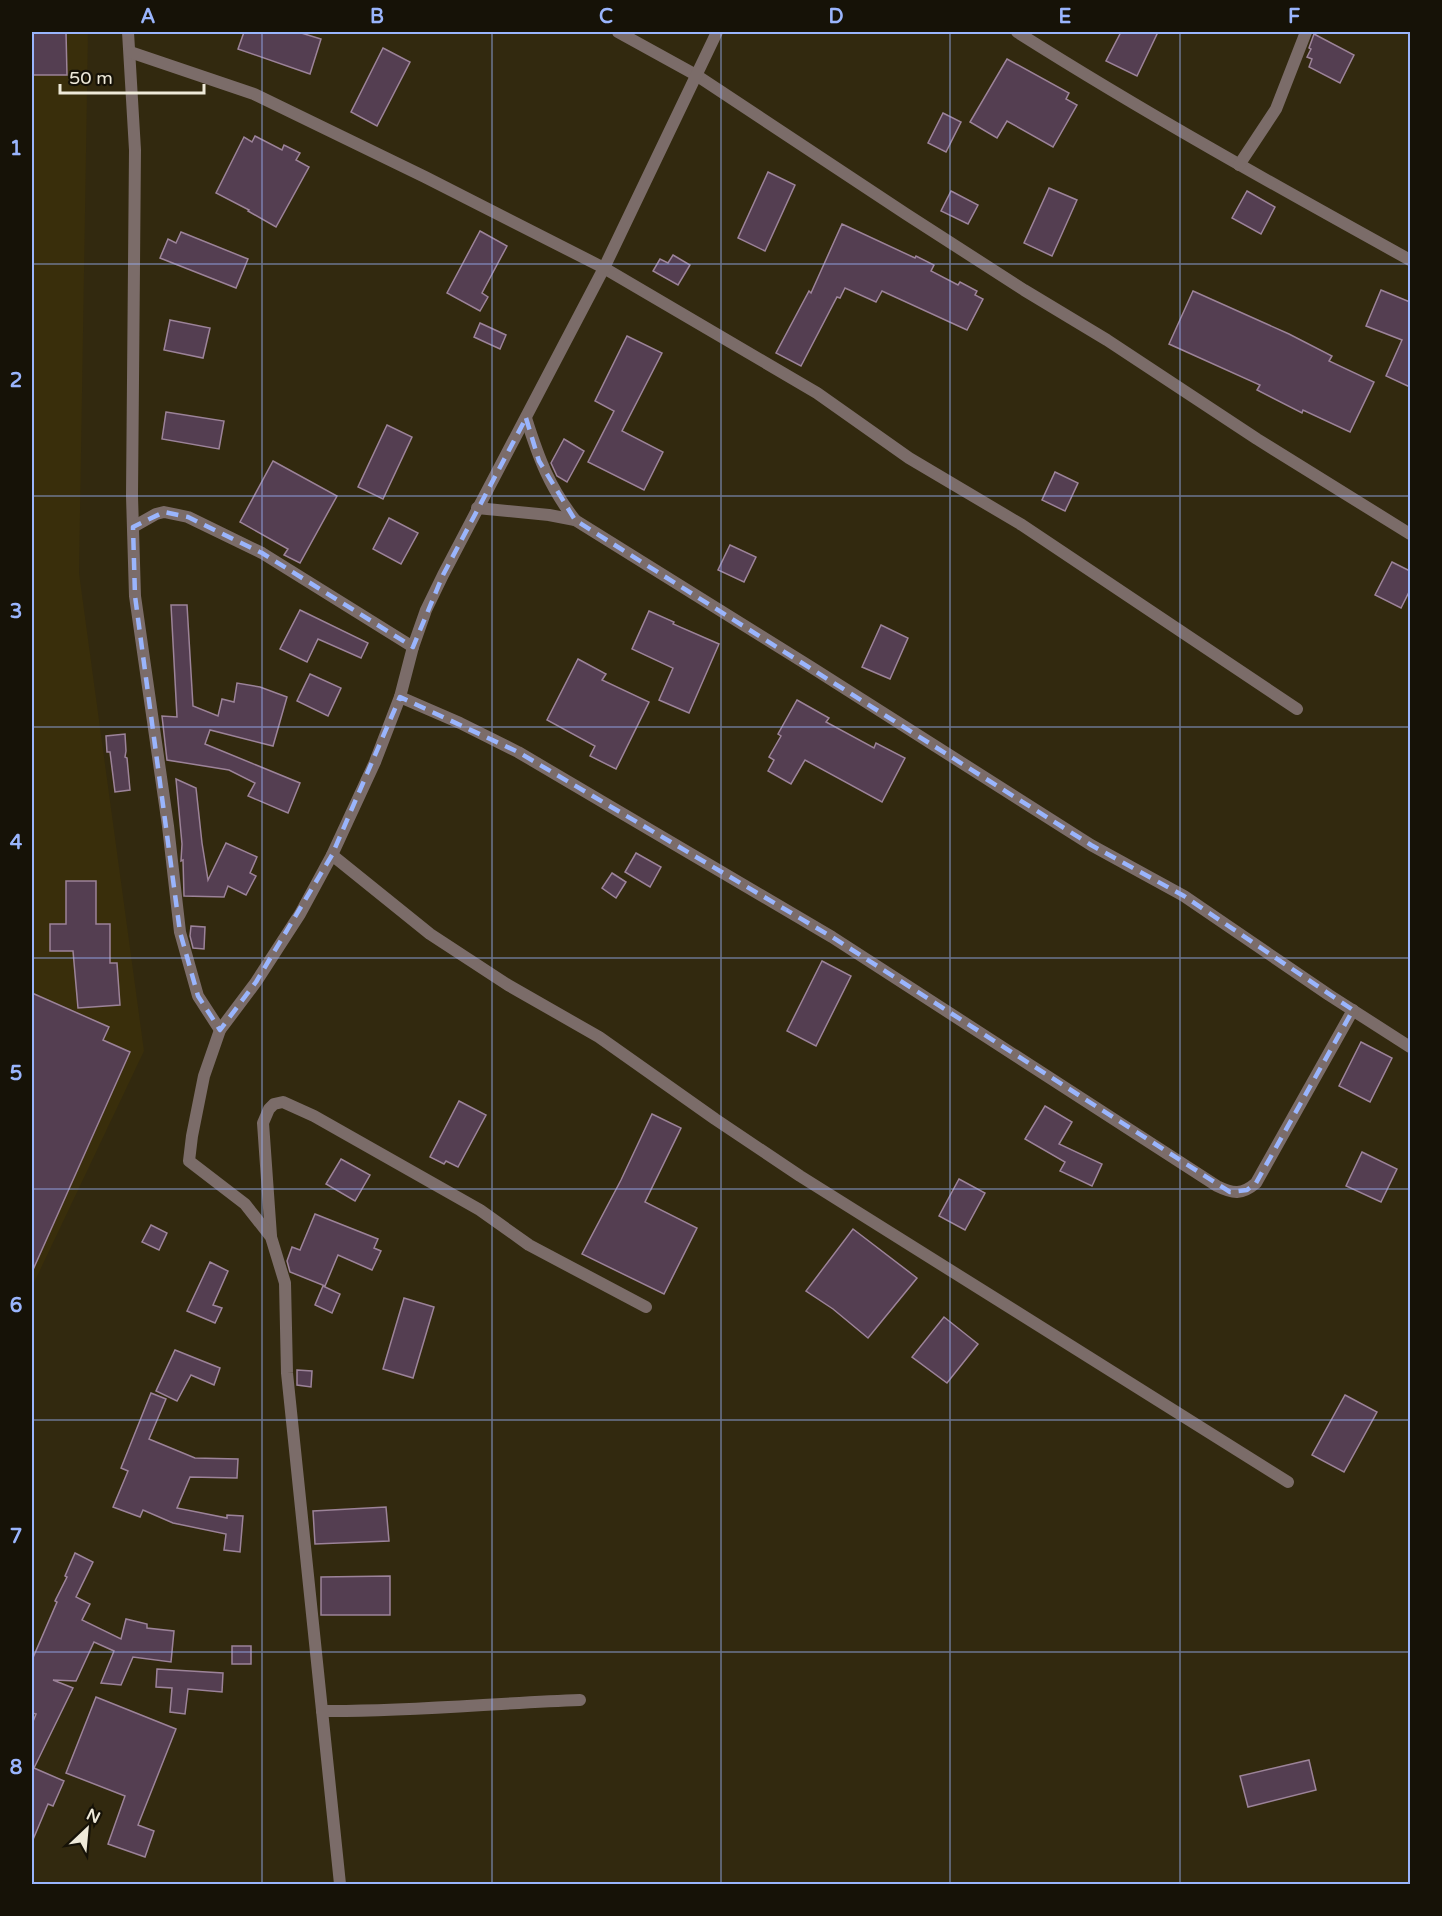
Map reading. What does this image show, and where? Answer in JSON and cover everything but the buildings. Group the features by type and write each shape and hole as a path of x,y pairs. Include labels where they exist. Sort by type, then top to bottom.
{"street":[{"path":"128,32 135,150 133,527 135,596 168,826 180,932 198,996 220,1030"},
{"path":"618,32 696,75 916,221 1410,534"},
{"path":"271,1237 245,1204 189,1161 204,1076 220,1030 256,982 281,943 332,855 375,762 400,697 413,647 426,610 477,508 604,268 717,32"},
{"path":"1017,32 1239,165 1410,260"},
{"path":"1239,165 1276,109 1306,32"},
{"path":"130,52 254,94 425,177 604,268 817,393 909,458 1022,525 1297,709"},
{"path":"526,418 540,461 557,496 575,520"},
{"path":"477,508 549,515 575,520 1091,845 1184,896 1410,1047"},
{"path":"133,527 164,512 188,517 262,553 413,647"},
{"path":"400,697 518,752 832,937 1217,1186 1230,1192 1240,1193 1256,1183 1353,1010"},
{"path":"332,855 430,934 508,985 599,1037 714,1119 800,1176 1288,1482"},
{"path":"340,1884 287,1373 285,1283 271,1237 263,1123 268,1109 274,1104 283,1102 314,1116 480,1210 529,1245 646,1307"},
{"path":"322,1711 374,1712 488,1703 580,1700"}],"highlighted area":[{"path":"526,418 539,461 575,520 1091,845 1184,896 1353,1010 1256,1183 1247,1190 1230,1192 832,937 518,752 400,697 332,855 256,982 220,1030 198,996 180,932 135,596 133,527 164,512 188,517 262,553 413,647 443,575"}],"shaded area":[{"path":"32,32 88,32 79,573 144,1051 32,1287"}]}
